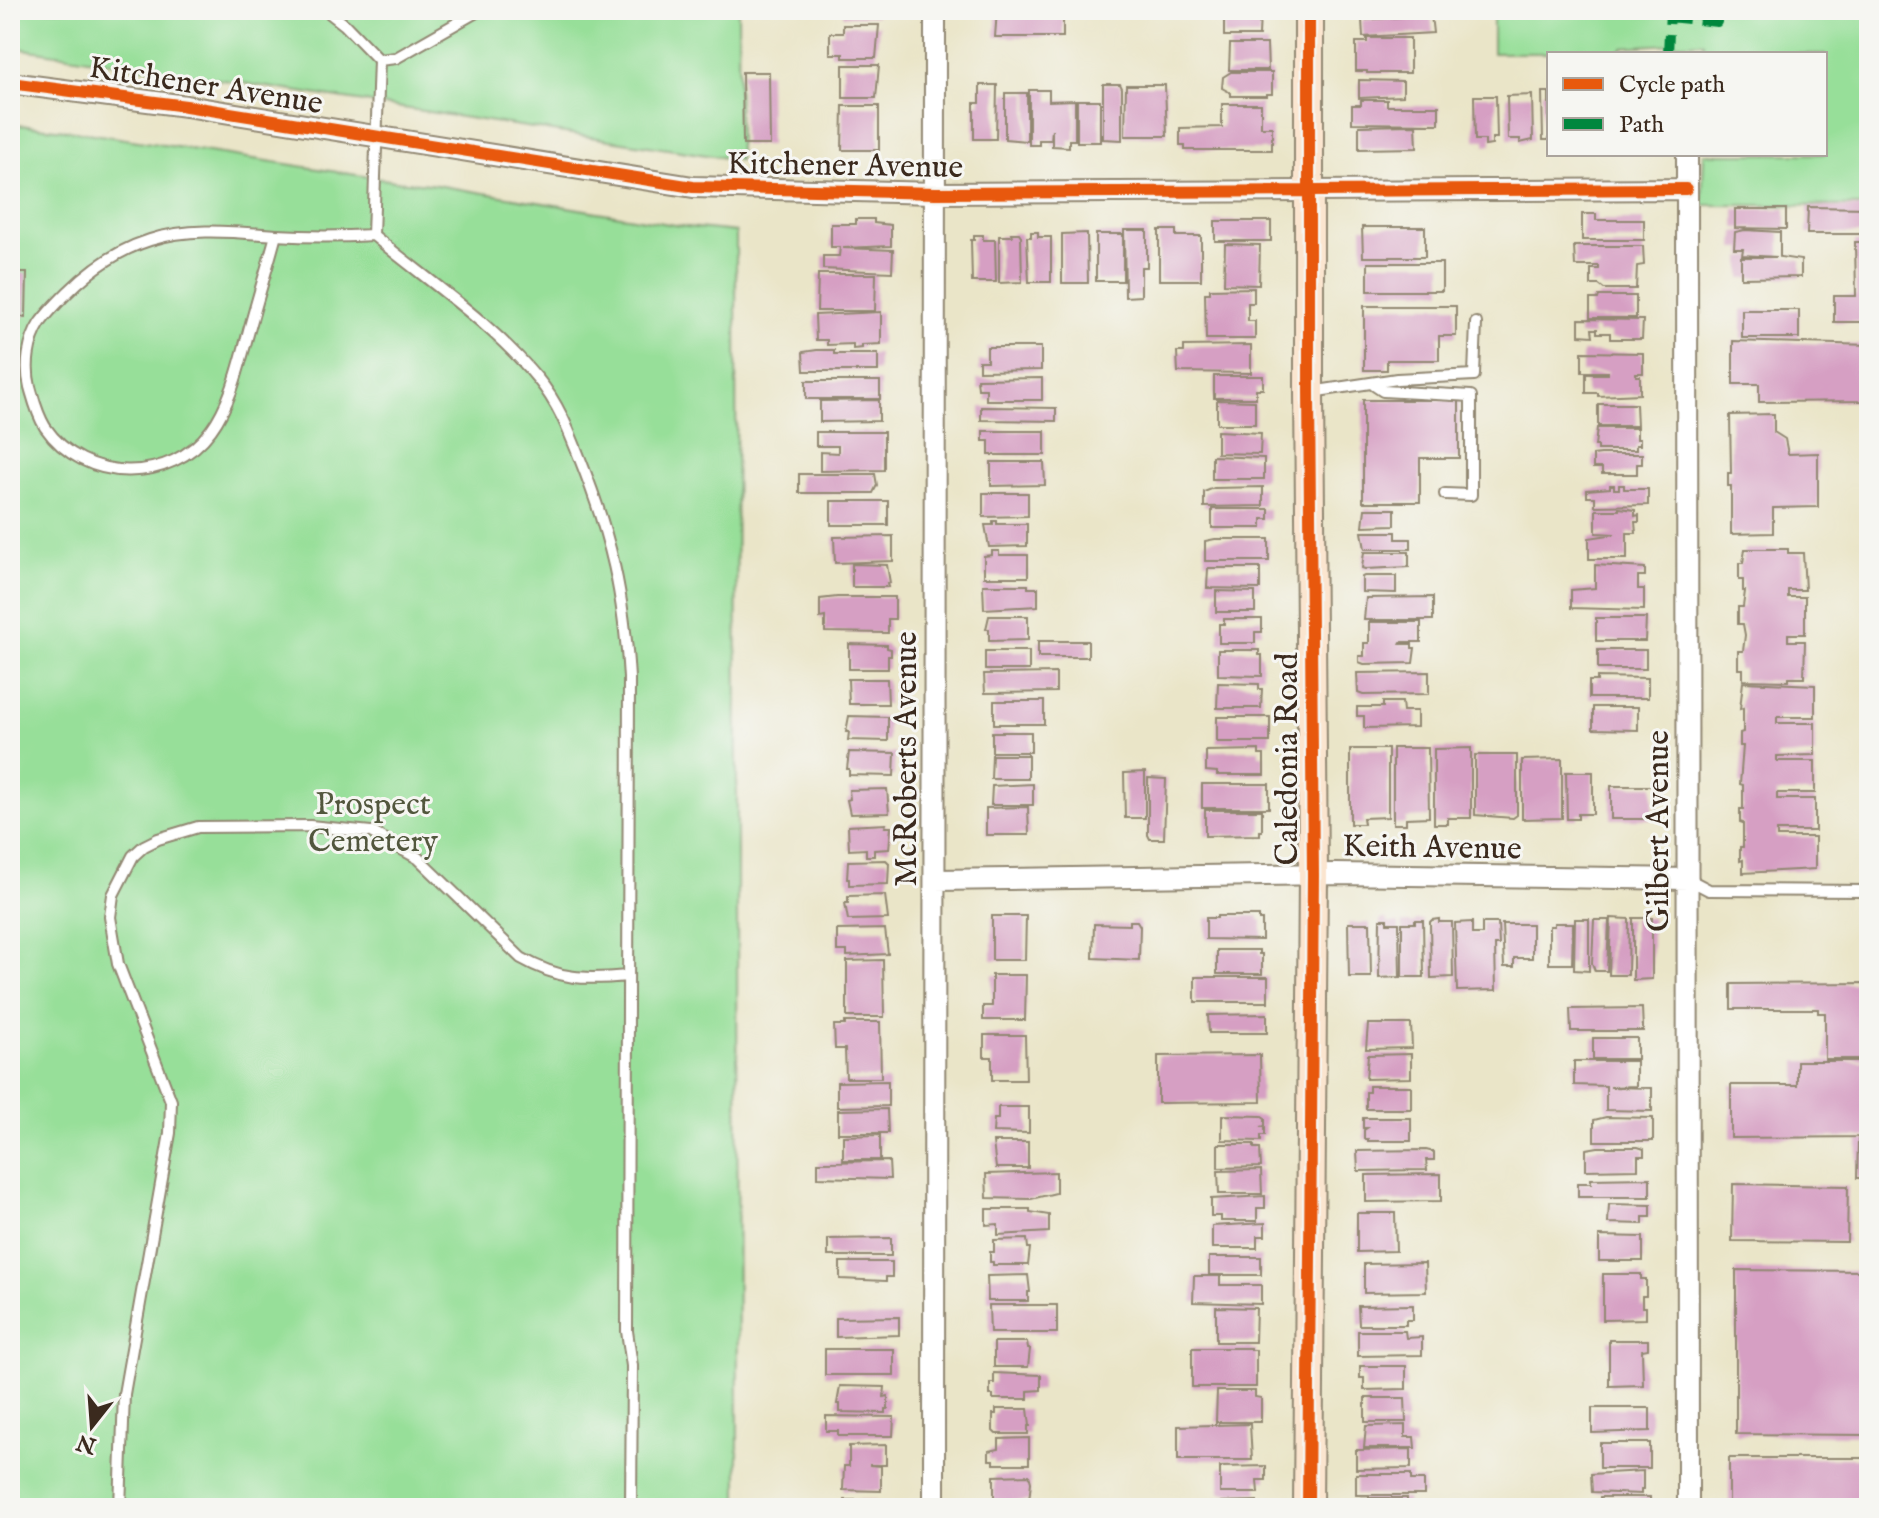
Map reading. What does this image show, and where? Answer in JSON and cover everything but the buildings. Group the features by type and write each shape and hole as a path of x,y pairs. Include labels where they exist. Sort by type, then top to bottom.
{"street":[{"name":"McRoberts Avenue","path":"934,1508 935,10"},
{"name":"Caledonia Road","path":"1308,1508 1313,875 1309,10"},
{"name":"Kitchener Avenue","path":"10,83 186,106 693,187 936,193 1686,189"},
{"name":"Gilbert Avenue","path":"1687,156 1688,1508"},
{"name":"Keith Avenue","path":"936,880 1313,875 1688,879"}],"lane":[{"path":"326,10 379,60 373,235"},
{"path":"379,60 396,58 480,10"},
{"path":"276,235 222,413 193,450 172,464 146,470 121,471 95,464 59,443 45,427 36,409 27,361 39,325 87,273 125,250 173,234 222,231 326,238 373,235 481,322 538,379 563,417 602,513 610,541 625,619 629,678 627,1331 632,1366 631,1508"},
{"path":"1309,392 1374,385 1397,379 1474,375 1476,323"},
{"path":"1374,385 1383,391 1471,396 1471,495 1445,494"},
{"path":"120,1508 124,1394 170,1133 171,1101 118,964 112,940 110,917 113,895 133,856 158,839 198,827 310,826 371,832 418,858 521,958 541,969 574,979 628,976"},
{"path":"1688,879 1709,890 1869,891"}],"green space":[{"path":"10,10 738,10 739,160 10,47"},
{"path":"1493,10 1869,10 1869,206 1702,205 1704,156 1827,156 1827,52 1704,52 1703,42 1623,47 1619,52 1493,53"},
{"name":"Prospect Cemetery","path":"10,124 74,131 430,184 687,227 736,232 738,1508 10,1508"}],"marked path":[{"path":"1668,52 1670,10"},
{"path":"1669,17 1717,22 1717,10"}],"cycle path":[{"path":"1308,1508 1313,875 1309,10"},
{"path":"10,83 186,106 693,187 936,193 1686,189"}]}
